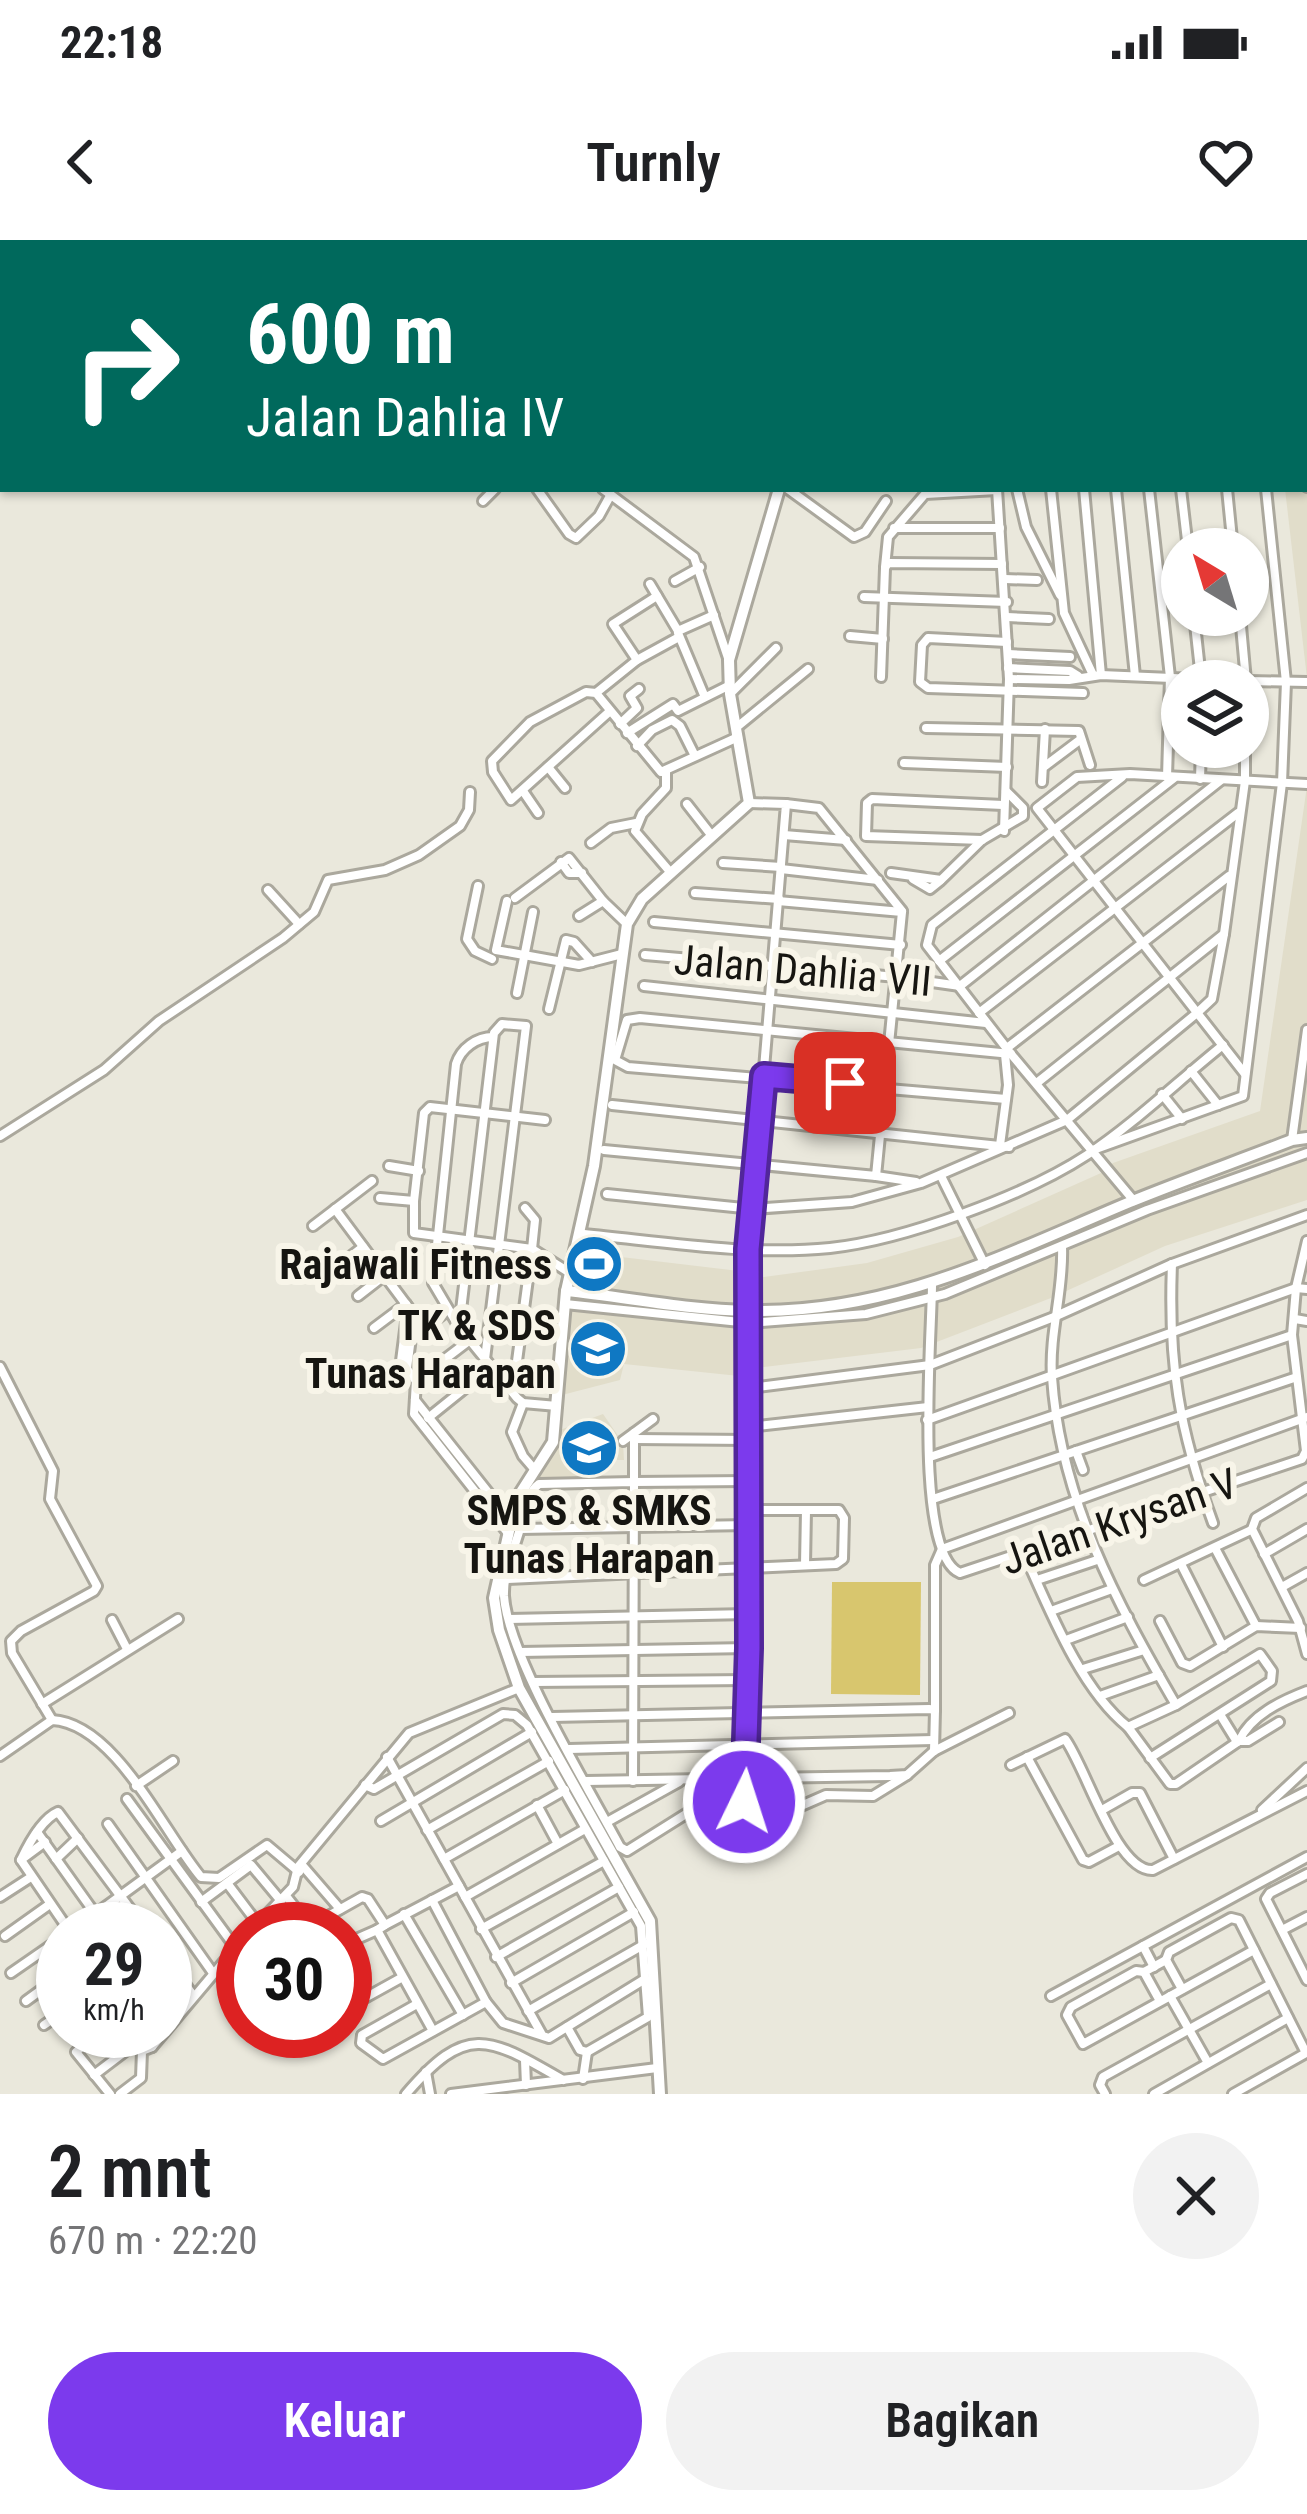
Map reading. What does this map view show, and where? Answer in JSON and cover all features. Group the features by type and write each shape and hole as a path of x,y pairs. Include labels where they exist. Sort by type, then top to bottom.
{"street":[{"path":"483,500 492,492"},
{"path":"539,492 576,538 598,516 607,492 685,549 700,567 729,660 737,732 754,802"},
{"path":"729,660 783,492"},
{"path":"788,492 854,537 865,532 886,501"},
{"path":"881,677 884,546 915,502 930,492"},
{"path":"997,492 1009,668 1004,831"},
{"path":"1018,492 1026,526 1063,602"},
{"path":"1051,492 1069,628 1097,675"},
{"path":"1084,492 1097,675"},
{"path":"1116,492 1135,676"},
{"path":"1149,492 1168,660"},
{"path":"1181,492 1186,528"},
{"path":"1227,492 1231,528"},
{"path":"1093,1150 1243,1096 1282,783 1286,682 1266,492"},
{"path":"894,528 1000,528"},
{"path":"885,568 890,562 1002,564"},
{"path":"675,581 700,567"},
{"path":"1005,579 1037,580"},
{"path":"650,584 704,695"},
{"path":"637,660 613,625 657,596"},
{"path":"864,597 1007,602"},
{"path":"609,712 511,800 493,772 492,761 530,722 586,692 596,693 637,660 714,615"},
{"path":"1007,617 1049,620"},
{"path":"850,636 883,639"},
{"path":"1007,642 928,638 922,644 920,682 928,688 1083,693"},
{"path":"623,729 673,704 678,711 704,695 730,690 776,648"},
{"path":"1007,653 1070,657"},
{"path":"1009,668 1079,676 1161,677"},
{"path":"596,693 657,770 666,772 737,732 808,669"},
{"path":"1009,679 1046,674"},
{"path":"1269,682 1307,682"},
{"path":"639,688 630,696 645,718"},
{"path":"623,729 637,708"},
{"path":"637,746 672,719 695,756"},
{"path":"926,728 1079,731 1090,765"},
{"path":"1042,782 1045,729"},
{"path":"1043,767 1081,739"},
{"path":"904,764 1007,767"},
{"path":"548,767 565,788"},
{"path":"1171,768 1171,777"},
{"path":"1201,768 1201,779"},
{"path":"607,1194 753,1209 852,1202 941,1176 1067,1120 1212,999 1244,768"},
{"path":"591,843 611,828 636,824 666,788 666,772"},
{"path":"1123,776 932,925 927,945 1008,1052 1140,1203"},
{"path":"1246,1074 1038,813 1039,804 1078,777 1307,784"},
{"path":"939,961 1171,777"},
{"path":"960,986 1221,780"},
{"path":"890,873 930,889 982,840 1004,831 1024,814 1005,790"},
{"path":"523,791 538,813"},
{"path":"0,1136 104,1070 159,1021 299,925 317,908 328,880 398,866 453,832 468,816 470,792"},
{"path":"660,2094 646,1923 579,1808 519,1688 499,1630 494,1598 519,1493 553,1442 566,1297 594,1166 627,924 642,899 754,802 820,808 902,912 876,1176"},
{"path":"982,840 866,836 867,802 1004,805"},
{"path":"687,804 713,838"},
{"path":"786,804 748,1249 750,1568 745,1804 763,1812 794,1809 826,1795 873,1796 907,1775 934,1746 1009,1713"},
{"path":"979,1013 1238,813"},
{"path":"636,824 639,838 671,874"},
{"path":"784,835 846,840"},
{"path":"488,971 511,899 570,858 627,924"},
{"path":"723,863 878,880"},
{"path":"1006,1099 621,1065 615,1060 625,1021 640,1018 1008,1052 1229,875"},
{"path":"478,886 467,939 475,951 560,964 623,954"},
{"path":"268,890 299,925"},
{"path":"695,893 902,912"},
{"path":"580,916 603,901"},
{"path":"518,993 533,912"},
{"path":"654,922 901,945"},
{"path":"1038,1082 1224,934"},
{"path":"549,1009 568,939 592,962"},
{"name":"Jalan Dahlia VII","path":"645,955 960,986"},
{"path":"644,986 986,1023"},
{"path":"459,1327 493,1037 500,1024 526,1026 485,1359"},
{"path":"1292,1140 1307,1030"},
{"path":"493,1037 474,1042 458,1056 433,1283 459,1327 523,1403 558,1406"},
{"path":"584,1234 748,1249 831,1248 959,1214 1048,1176 1093,1150 1222,1046"},
{"path":"1005,1146 1008,1052"},
{"path":"1191,1071 1219,1106"},
{"path":"1162,1094 1182,1119"},
{"path":"612,1105 1005,1146"},
{"path":"545,1120 425,1110 414,1232 532,1249 571,1274"},
{"path":"932,1292 985,1265 1292,1140 1307,1138"},
{"path":"604,1150 921,1183"},
{"path":"566,1297 750,1317 932,1292 1062,1247 1140,1203 1307,1153"},
{"path":"388,1166 418,1171"},
{"path":"941,1176 985,1265"},
{"path":"313,1226 372,1181"},
{"path":"380,1198 414,1201"},
{"path":"513,1393 535,1220 525,1208"},
{"path":"335,1209 414,1315 407,1368"},
{"path":"750,1388 929,1365 1054,1317 1172,1264 1307,1215"},
{"path":"338,1266 363,1247"},
{"path":"1062,1247 1052,1373 1064,1455 1097,1560 1176,1705"},
{"name":"Jalan Krysan V","path":"941,1549 950,1568 960,1573 1302,1459 1306,1455 1304,1419 1294,1378 1292,1335 1306,1247"},
{"path":"1172,1264 1169,1333 1179,1417 1213,1523"},
{"path":"358,1296 385,1275"},
{"path":"927,1420 1302,1289"},
{"path":"932,1292 927,1420 934,1523 941,1549 935,1561 934,1746"},
{"path":"374,1328 407,1305"},
{"path":"407,1305 401,1360 416,1381 415,1400 425,1420 512,1527"},
{"path":"411,1339 443,1314"},
{"path":"1295,1319 1307,1321"},
{"path":"931,1457 1292,1335"},
{"path":"416,1381 466,1342"},
{"path":"1293,1354 1307,1356"},
{"path":"0,1367 52,1468 50,1499 97,1586 21,1630 11,1641 12,1653 52,1720"},
{"path":"933,1499 1294,1378"},
{"path":"425,1420 469,1385"},
{"path":"523,1403 511,1427 523,1456 536,1471"},
{"path":"749,1426 928,1407"},
{"path":"623,1441 652,1419"},
{"path":"941,1549 1304,1419"},
{"path":"635,1436 749,1440"},
{"path":"633,1780 635,1436"},
{"path":"1076,1450 1083,1470"},
{"path":"742,1780 627,1851 620,1847 533,1682 504,1597 512,1527 539,1484 748,1480"},
{"path":"1144,1580 1252,1529 1256,1518 1307,1488"},
{"path":"506,1579 840,1562 841,1512 750,1510"},
{"path":"805,1565 806,1510"},
{"path":"512,1527 749,1525"},
{"path":"1252,1529 1302,1622 1307,1651"},
{"path":"1264,1554 1307,1529"},
{"path":"1215,1548 1256,1626"},
{"path":"1023,1551 1083,1669 1164,1781 1176,1784 1238,1742 1279,1722"},
{"path":"1036,1580 1097,1560"},
{"path":"1180,1564 1223,1647"},
{"path":"1282,1587 1307,1573"},
{"path":"1051,1611 1112,1589"},
{"path":"509,1619 749,1614"},
{"path":"1066,1640 1128,1617"},
{"path":"42,1704 178,1619"},
{"path":"112,1620 127,1649"},
{"path":"1160,1621 1186,1666 1256,1626 1302,1622"},
{"path":"520,1652 749,1648"},
{"path":"1083,1669 1145,1650"},
{"path":"1128,1727 1176,1705 1260,1654 1272,1671 1271,1681 1150,1758"},
{"path":"1100,1696 1159,1676"},
{"path":"533,1682 748,1680"},
{"path":"280,1902 364,1785 416,1729 519,1688"},
{"path":"1238,1742 1265,1712 1307,1690"},
{"path":"552,1717 935,1710"},
{"path":"364,1785 374,1789 503,1714 515,1715 532,1732 579,1808 585,1828 619,1887 646,1923"},
{"path":"1221,1716 1238,1742"},
{"path":"0,1756 52,1720 73,1724 99,1742 206,1880 246,1864"},
{"path":"381,1821 532,1732"},
{"path":"1011,1765 1064,1739 1119,1846 1139,1870 1153,1870 1307,1791"},
{"path":"569,1749 934,1746"},
{"path":"387,1757 542,2036"},
{"path":"1027,1757 1083,1860 1089,1862 1119,1846"},
{"path":"136,1786 173,1761"},
{"path":"427,1830 549,1761"},
{"path":"1256,1815 1307,1768"},
{"path":"586,1781 907,1775"},
{"path":"607,1822 680,1781"},
{"path":"444,1859 565,1790"},
{"path":"1102,1810 1132,1792 1140,1793 1174,1858"},
{"path":"127,1799 216,1918"},
{"path":"536,1805 558,1844"},
{"path":"21,1860 37,1832 58,1812 125,1902"},
{"path":"108,1824 213,1973"},
{"path":"465,1898 585,1828"},
{"path":"37,1832 86,1902"},
{"path":"56,1859 78,1838"},
{"path":"21,1860 45,1843"},
{"path":"201,1902 269,1846 333,1902"},
{"path":"112,1902 182,1852"},
{"path":"1051,1996 1307,1857"},
{"path":"21,1860 49,1902"},
{"path":"481,1929 604,1861"},
{"path":"246,1864 286,1902"},
{"path":"1307,1874 1267,1897 1303,1962 1307,1980"},
{"path":"0,1897 31,1877"},
{"path":"227,1883 242,1902"},
{"path":"372,1932 459,1886"},
{"path":"496,1957 619,1887"},
{"path":"432,1900 486,2002 503,2023 550,2037 646,1978"},
{"path":"372,1909 401,1978 433,2031"},
{"path":"511,1983 634,1912"},
{"path":"5,1936 36,1914"},
{"path":"404,1915 463,2015"},
{"path":"1282,1930 1307,1917"},
{"path":"1144,1972 1166,1960 1169,1952 1231,1918 1239,1920 1306,2054 1233,2094"},
{"path":"567,2027 580,2050 587,2052 644,2021 650,1992 646,1923"},
{"path":"528,2011 645,1944"},
{"path":"1143,1946 1154,1966"},
{"path":"1208,2063 1189,2030 1165,1999 1144,1972 1136,1970 1071,2007 1067,2014 1083,2044 1165,1999 1182,1989 1254,1950"},
{"path":"10,1973 36,1955"},
{"path":"1166,1960 1182,1989"},
{"path":"192,1997 216,1970"},
{"path":"372,1994 401,1978"},
{"path":"1105,2094 1100,2085 1103,2077 1271,1984"},
{"path":"634,1986 648,2011"},
{"path":"26,2001 36,1994"},
{"path":"417,2004 362,2035 361,2043 383,2059 486,2002"},
{"path":"1159,2093 1288,2018"},
{"path":"406,2094 445,2052 462,2045 494,2045 564,2081"},
{"path":"583,2079 587,2052"},
{"path":"82,2058 110,2094"},
{"path":"94,2075 113,2058"},
{"path":"120,2094 141,2078 142,2058"},
{"path":"525,2060 526,2085"},
{"path":"451,2094 657,2068"},
{"path":"425,2072 430,2094"}],"shaded area":[{"path":"1285,492 1307,492 1307,678"},
{"path":"1307,786 1307,1200 1165,1246 1051,1298 921,1348 740,1370 739,1376 624,1364 620,1380 562,1395 579,1252 739,1271 757,1278 867,1263 958,1237 1101,1173 1113,1163 1260,1111"},
{"name":"SMPS & SMKS Tunas Harapan","path":"603,1414 623,1443 624,1460 593,1460 582,1467 582,1480 535,1478 554,1453 560,1430"},
{"path":"832,1582 921,1582 920,1695 831,1694"}],"place":[{"name":"Rajawali Fitness","path":"594,1264"},
{"name":"TK & SDS Tunas Harapan","path":"598,1349"},
{"name":"SMPS & SMKS Tunas Harapan","path":"589,1448"}],"route":[{"path":"744,1802 750,1510 748,1249 764,1076 845,1083"}]}
